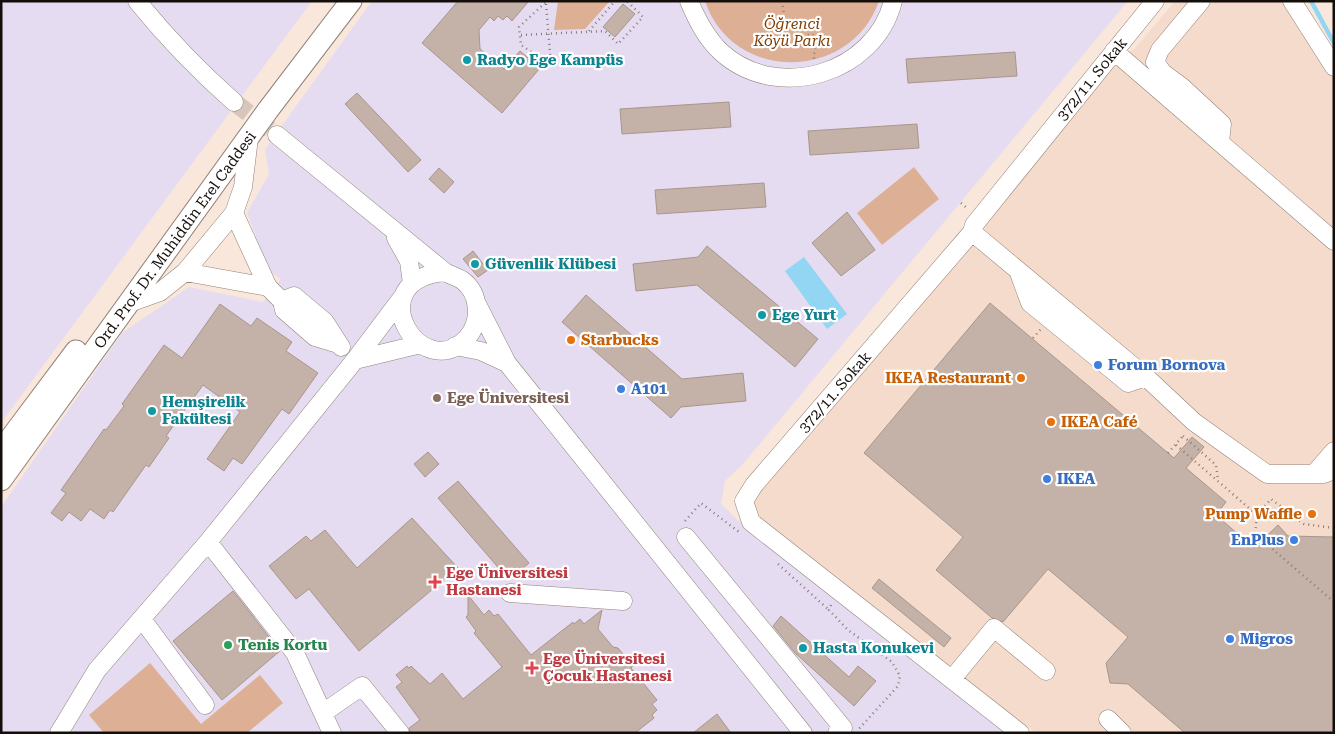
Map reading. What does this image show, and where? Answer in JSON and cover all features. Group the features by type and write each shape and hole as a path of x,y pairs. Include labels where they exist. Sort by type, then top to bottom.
{"main road":[{"name":"Ord. Prof. Dr. Muhiddin Erel Caddesi","path":"1,451 186,206 334,1"},
{"name":"Ord. Prof. Dr. Muhiddin Erel Caddesi","path":"1,480 249,138 351,1"}],"street":[{"path":"137,1 193,65 234,102"},
{"path":"689,1 700,28 722,53 749,70 781,78 813,76 838,68 860,53 878,34 893,1"},
{"name":"372/11. Sokak","path":"1020,733 751,522 744,501 760,478 972,232 974,225 1155,1"},
{"path":"1201,1 1160,50 1155,62 1163,72 1222,124 1220,142"},
{"path":"1292,1 1334,67"},
{"path":"1114,51 1334,241"},
{"path":"277,135 390,229 445,272 462,280 471,290 508,363 803,733"},
{"path":"129,304 160,292 185,272 234,213 244,187 249,138"},
{"path":"234,213 268,287 282,301 284,310 315,337 338,344 355,360"},
{"path":"390,229 409,261 408,290 401,308 402,321 409,334 421,344 431,348 444,349 455,346 466,339 474,328 477,315 476,302"},
{"path":"972,232 1019,273 1030,303 1128,383 1146,377 1194,422 1267,474 1324,474 1334,470"},
{"path":"185,272 268,287"},
{"path":"59,733 97,670 208,542 355,360 408,290 422,276 445,272"},
{"path":"355,360 421,344"},
{"path":"455,346 481,352 508,363"},
{"path":"1314,474 1334,451"},
{"path":"685,530 843,728 837,733"},
{"path":"208,542 295,652 332,733"},
{"path":"510,594 623,601"},
{"path":"142,619 205,705"},
{"path":"952,679 994,628 1046,671"},
{"path":"323,714 362,686 400,733"},
{"path":"1108,719 1122,733"}],"path":[{"path":"589,31 615,1"},
{"path":"521,35 605,31 618,44 643,17 627,1"},
{"path":"782,1 787,35 815,35 813,76"},
{"path":"546,3 549,34 551,65 521,45 519,27 546,3"},
{"path":"1168,453 1187,432"},
{"path":"1183,436 1216,465 1219,482"},
{"path":"1176,445 1256,515"},
{"path":"1334,528 1304,524 1271,499 1256,515 1255,534 1334,602"},
{"path":"685,530 701,503 746,537"},
{"path":"773,560 829,610 848,630 892,662 900,676 898,686 856,733"},
{"path":"829,610 832,603"}],"shaded area":[{"path":"1,1 312,1 1,423"},
{"name":"Ege Üniversitesi","path":"372,1 1128,1 743,464 725,481 721,504 740,522 909,658 1008,733 1,733 1,507 122,333 189,287 263,302 281,279 268,270 247,213 269,174 265,149"},
{"name":"Forum Bornova","path":"1175,1 1303,1 1334,52 1334,733 1036,733 757,521 752,497 1113,63 1135,48"}],"green space":[{"path":"558,1 610,1 585,29 554,30"},
{"name":"Öğrenci Köyü Parkı","path":"705,1 879,1 865,28 844,47 819,58 792,62 765,58 740,47 719,28"},
{"path":"914,167 939,199 882,245 857,213"},
{"path":"150,663 201,724 260,675 283,703 247,733 104,733 89,715"}],"water":[{"path":"804,257 847,314 827,329 785,271"}],"building":[{"name":"Radyo Ege Kampüs","path":"458,1 529,1 512,21 507,16 503,20 498,16 494,21 490,17 479,30 480,49 504,69 520,51 540,68 502,113 422,43"},
{"path":"623,4 635,14 615,37 603,27"},
{"path":"1015,52 1017,76 908,83 906,59"},
{"path":"357,93 421,160 408,172 345,104"},
{"path":"729,102 731,127 622,134 620,109"},
{"path":"917,124 919,148 810,155 808,131"},
{"path":"439,168 454,182 444,193 429,179"},
{"path":"764,183 766,207 657,214 655,190"},
{"path":"847,212 875,250 841,276 812,243"},
{"name":"Ege Yurt","path":"707,246 818,339 795,367 697,285 636,291 633,264 698,257"},
{"name":"Güvenlik Klübesi","path":"473,251 488,270 478,277 463,259"},
{"path":"586,295 682,379 743,373 746,401 681,407 671,418 562,322"},
{"name":"IKEA","path":"990,303 1174,458 1192,437 1204,447 1186,468 1226,502 1216,515 1254,548 1278,525 1288,536 1334,537 1334,733 1185,733 1128,684 1110,683 1106,663 1128,637 1048,569 1003,622 992,618 936,570 963,537 864,453"},
{"name":"Hemşirelik Fakültesi","path":"220,304 251,326 257,318 292,342 286,351 318,373 289,414 282,409 242,464 233,458 224,471 207,459 240,412 203,385 166,436 169,438 149,467 146,465 113,512 110,510 104,519 90,509 81,521 69,512 62,521 51,513 66,493 61,490 104,429 106,430 124,406 122,404 164,345 182,358"},
{"path":"428,452 439,464 425,477 414,464"},
{"path":"458,481 529,563 509,580 438,498"},
{"path":"412,518 458,568 359,651 309,589 296,599 269,566 306,536 311,541 325,530 357,568"},
{"path":"879,579 951,638 944,647 872,588"},
{"name":"Tenis Kortu","path":"233,591 280,651 222,700 173,641"},
{"name":"Ege Üniversitesi Çocuk Hastanesi","path":"468,595 484,615 489,610 494,616 498,614 531,655 573,622 574,624 580,619 584,624 602,610 598,629 633,666 631,668 657,700 652,704 657,710 652,715 654,718 635,733 410,733 409,728 420,720 396,687 402,682 396,675 407,666 409,668 411,666 430,684 442,673 463,699 502,667 474,633 476,631 466,617 468,615"},
{"name":"Hasta Konukevi","path":"781,616 849,677 858,666 876,681 854,706 795,653 773,626"},
{"path":"717,714 731,733 693,733"}],"waterway":[{"path":"1311,1 1334,43"}],"tunnel":[{"path":"234,102 277,135"}],"place":[{"name":"Radyo Ege Kampüs","path":"467,60"},
{"name":"Güvenlik Klübesi","path":"475,264"},
{"name":"Ege Yurt","path":"762,315"},
{"name":"Starbucks","path":"571,340"},
{"name":"Forum Bornova","path":"1098,365"},
{"name":"IKEA Restaurant","path":"1021,378"},
{"name":"A101","path":"621,389"},
{"name":"Ege Üniversitesi","path":"437,398"},
{"name":"Hemşirelik Fakültesi","path":"152,411"},
{"name":"IKEA Café","path":"1051,422"},
{"name":"IKEA","path":"1047,479"},
{"name":"Pump Waffle","path":"1312,514"},
{"name":"EnPlus","path":"1294,540"},
{"name":"Ege Üniversitesi Hastanesi","path":"435,582"},
{"name":"Migros","path":"1230,639"},
{"name":"Tenis Kortu","path":"228,645"},
{"name":"Hasta Konukevi","path":"803,648"},
{"name":"Ege Üniversitesi Çocuk Hastanesi","path":"532,668"}]}
